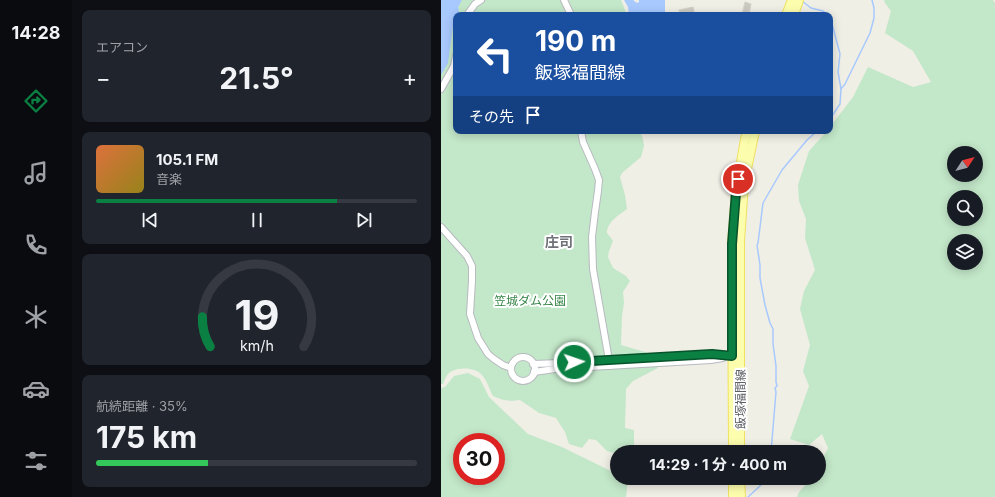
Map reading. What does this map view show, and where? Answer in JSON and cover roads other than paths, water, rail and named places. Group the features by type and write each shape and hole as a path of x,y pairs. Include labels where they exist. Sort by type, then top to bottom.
{"main road":[{"path":"793,8 799,0"},
{"name":"飯塚福間線","path":"740,445 732,244 736,192 746,134"},
{"name":"飯塚福間線","path":"733,445 741,212 744,183 754,134"},
{"path":"733,485 733,497"},
{"path":"740,485 741,497"}],"street":[{"path":"469,12 475,4 481,0"},
{"path":"564,0 570,12"},
{"path":"441,89 453,68"},
{"path":"582,134 583,142 599,180 592,237 593,270 610,363"},
{"path":"441,227 467,256 472,266 470,314 478,338 488,354 494,360 511,368"},
{"path":"534,372 610,363 712,354 736,356"},
{"path":"522,357 531,360 535,369 530,378 523,380 516,378 513,375 511,368 516,359 522,357"},
{"path":"533,364 610,363"}],"water":[{"path":"441,0 462,0 458,7 459,12 453,12 453,26 448,63 441,75"},
{"path":"624,0 633,0 637,3 639,0 665,0 665,12 629,12 628,7"}],"waterway":[{"path":"841,89 845,84 870,33 874,18 872,0"},
{"path":"802,1 811,8 824,12"},
{"path":"833,28 840,54 838,72 841,89 840,104 833,114"},
{"path":"772,445 776,392 775,388 777,386 776,366 773,344 773,329 765,305 760,278 757,245 763,203 782,170 814,134"},
{"path":"748,497 761,485"}],"district":[{"name":"庄司","path":"559,241"}],"park label":[{"name":"笠城ダム公園","path":"530,300"}]}
